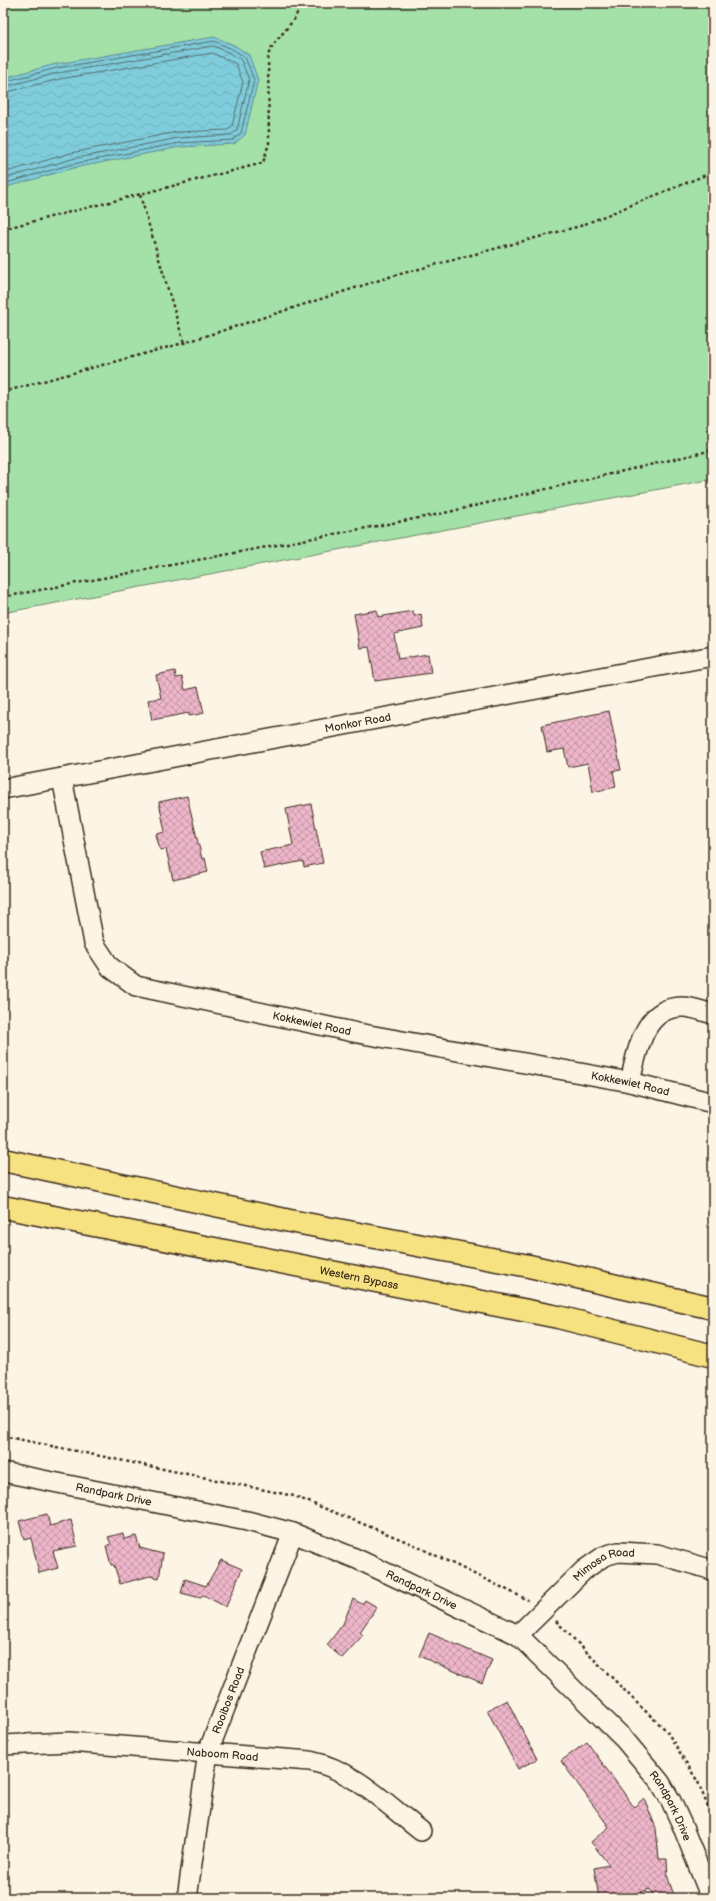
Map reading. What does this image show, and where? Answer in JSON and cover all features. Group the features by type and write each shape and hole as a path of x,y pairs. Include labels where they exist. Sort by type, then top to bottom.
{"highway":[{"path":"3,1160 290,1221 528,1266 713,1308"},
{"name":"Western Bypass","path":"3,1207 558,1317 713,1356"}],"street":[{"name":"Monkor Road","path":"3,789 713,656"},
{"name":"Kokkewiet Road","path":"62,778 94,943 110,967 136,986 358,1033 630,1082 713,1103"},
{"path":"630,1082 638,1049 646,1029 654,1017 667,1009 683,1007 713,1014"},
{"name":"Randpark Drive","path":"3,1472 247,1521 293,1533 356,1559 518,1635 624,1739 660,1782 679,1818 711,1898"},
{"name":"Rooibos Road","path":"187,1898 208,1752 293,1533"},
{"name":"Mimosa Road","path":"518,1635 584,1570 604,1556 618,1552 650,1554 713,1570"},
{"name":"Naboom Road","path":"3,1745 69,1742 310,1760 326,1764 342,1771 421,1831"}],"path":[{"path":"3,6 11,3"},
{"path":"3,230 263,163 269,143 268,55 273,45 296,17 299,3"},
{"path":"3,392 184,343 389,277 580,226 713,172"},
{"path":"140,195 184,343"},
{"path":"3,597 440,514 713,450"}],"green space":[{"path":"3,3 713,3 713,479 3,613"}],"water":[{"path":"214,37 234,45 249,55 258,80 245,135 234,144 180,147 74,168 3,188 3,78 56,64"}],"building":[{"path":"377,610 378,617 413,611 414,616 421,614 423,628 394,634 398,659 428,654 431,673 375,681 369,647 360,648 354,614"},
{"path":"175,671 176,678 182,677 185,690 198,687 204,713 189,716 189,713 152,720 148,700 161,698 156,675"},
{"path":"609,711 621,770 613,771 616,787 593,792 588,763 568,767 564,749 547,752 542,725"},
{"path":"187,796 202,859 205,858 208,872 173,880 166,849 160,850 156,834 165,832 159,802"},
{"path":"311,804 323,863 304,867 303,861 264,869 260,852 293,845 286,809"},
{"path":"47,1514 50,1526 71,1520 77,1546 53,1551 58,1568 39,1573 31,1538 24,1540 19,1521"},
{"path":"123,1533 124,1539 136,1536 140,1548 163,1554 159,1578 150,1576 120,1584 114,1565 111,1565 106,1546 111,1544 108,1537"},
{"path":"221,1560 242,1569 226,1607 203,1595 201,1598 181,1593 185,1579 206,1586"},
{"path":"353,1599 362,1604 365,1600 377,1607 360,1632 363,1635 342,1658 327,1645 343,1624"},
{"path":"429,1633 492,1660 482,1683 419,1656"},
{"path":"507,1700 537,1759 518,1769 487,1710"},
{"path":"587,1742 634,1807 644,1798 656,1828 659,1859 667,1859 668,1878 675,1898 654,1898 650,1889 623,1898 599,1898 594,1868 609,1865 591,1842 609,1827 561,1761"}]}
